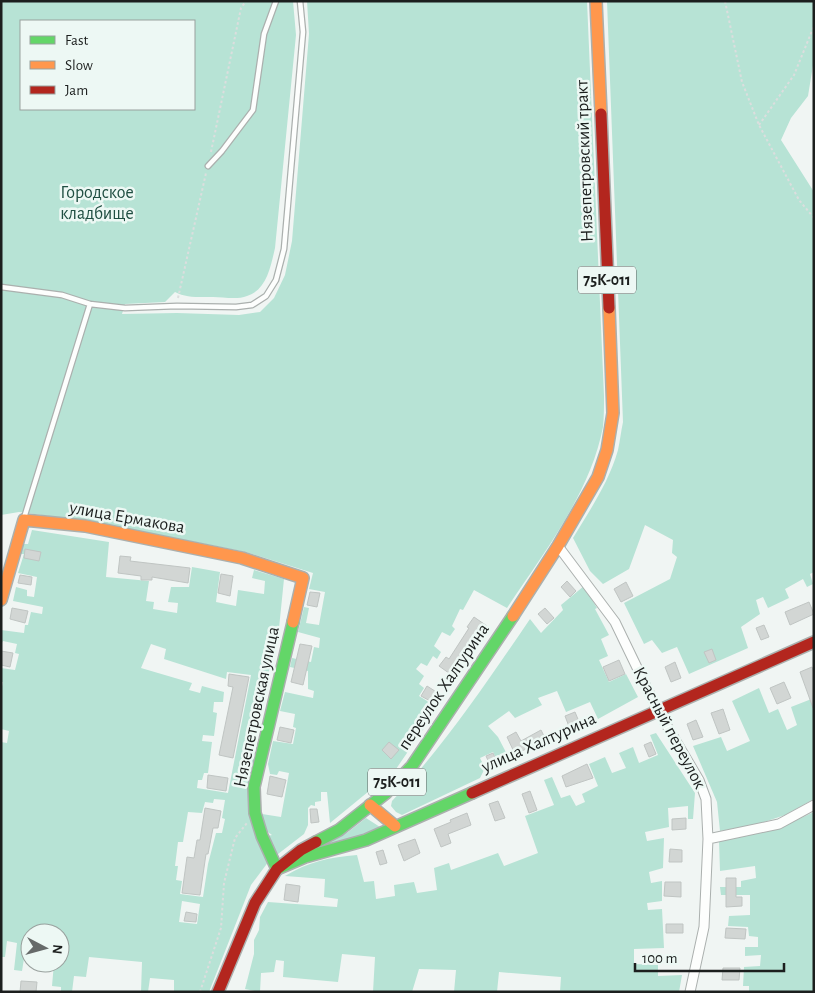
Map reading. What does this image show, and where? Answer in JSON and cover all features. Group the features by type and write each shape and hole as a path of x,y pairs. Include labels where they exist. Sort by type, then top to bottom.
{"street":[{"name":"Нязепетровский тракт","path":"558,546 598,478 607,450 613,413 596,1"},
{"name":"улица Ермакова","path":"24,520 85,526 242,558 303,578"},
{"path":"1,600 24,520"},
{"name":"Красный переулок","path":"558,546 615,622 657,710 699,780 706,799 708,839 704,927 690,992"},
{"name":"переулок Халтурина","path":"218,992 255,902 277,869 302,850 339,830 386,793 412,766 558,546"},
{"name":"Нязепетровская улица","path":"277,869 262,836 255,813 254,788 303,578"},
{"name":"улица Халтурина","path":"277,869 305,857 366,840 768,660 814,642"},
{"path":"370,805 395,826"},
{"path":"708,839 779,824 814,805"}],"lane":[{"path":"208,166 222,151 253,110 264,34 276,1"},
{"path":"1,287 62,295 90,304 126,308 176,306 236,307 252,305 266,296 276,280 284,249 303,32 300,1"},
{"path":"24,520 90,304"}],"path":[{"path":"726,1 742,82 759,125 799,200 814,218"},
{"path":"759,125 794,76 814,26"},
{"path":"200,992 221,928 224,883 235,838 255,813"}],"green space":[{"name":"Городское кладбище","path":"1,1 293,1 296,35 275,248 270,269 264,283 254,293 239,298 193,297 175,292 165,302 125,304 122,314 239,315 260,312 274,298 285,275 292,241 309,34 307,1 587,1 604,396 603,427 597,452 588,476 564,522 507,608 474,590 463,610 460,609 452,626 455,629 450,636 442,632 434,646 441,652 437,659 433,656 427,666 421,663 416,669 424,676 419,684 424,688 419,696 432,704 439,695 444,699 396,769 330,823 327,792 321,792 321,801 315,802 315,806 311,805 308,808 308,825 304,834 269,861 251,885 209,992 174,991 174,980 150,978 148,992 141,992 142,962 89,957 86,977 74,976 72,992 61,992 61,987 52,986 53,973 70,973 70,923 20,923 20,971 14,970 17,943 7,941 5,957 1,957 1,742 7,743 9,731 1,729 1,691 3,682 1,682 1,668 15,670 19,654 15,653 17,644 3,641 1,644 1,630 24,633 25,625 28,625 31,612 42,614 43,607 13,601 16,587 27,590 27,596 34,597 37,577 18,573 24,554 20,554 23,544 28,544 32,530 109,542 106,577 149,581 146,601 154,602 153,609 177,613 178,603 168,602 171,587 189,587 192,567 220,572 216,602 236,606 238,590 264,594 265,581 252,578 254,570 284,579 278,638 262,696 253,764 248,786 249,811 259,838 272,835 265,830 262,814 281,817 289,773 279,771 277,775 270,774 268,764 273,741 293,744 296,728 293,727 295,714 280,711 285,692 313,698 314,691 308,689 308,671 290,667 292,658 311,662 314,647 319,648 320,638 298,632 304,607 309,608 306,623 319,625 325,592 309,589 313,573 246,552 95,522 19,512 1,515","holes":["151,644 166,649 164,659 226,679 227,672 251,675 228,793 197,788 198,780 202,780 204,773 208,773 212,742 202,741 203,735 214,736 217,713 213,712 214,702 223,702 224,692 202,686 200,693 189,690 192,683 141,668","214,799 225,800 222,818 225,819 222,833 216,833 208,864 203,897 180,894 182,881 176,880 178,866 175,866 178,842 183,842 188,812 202,813 205,802 213,803","182,901 200,904 197,924 179,922"]},
{"path":"607,1 814,1 814,59 808,96 791,118 781,140 814,192 814,572 810,574 813,584 807,587 803,579 785,589 789,598 768,608 763,597 756,600 760,614 741,627 748,648 689,674 677,647 662,653 652,640 644,644 624,603 670,579 677,557 672,553 673,540 645,525 629,569 603,584 590,571 573,538 610,473 618,450 623,422"},
{"path":"584,586 597,608 595,609 609,635 601,639 608,656 599,660 609,682 626,674 638,697 598,719 590,702 566,712 557,691 538,698 542,705 515,718 509,711 488,726 498,737 510,760 500,766 493,752 480,758 485,768 480,778 402,815 396,812 391,806 392,801 448,735 530,619 541,633 563,610 561,605"},
{"path":"759,688 769,713 778,709 787,730 797,725 791,707 814,698 814,799 785,815 758,824 720,831 717,802 693,746 721,737 727,751 750,741 732,701"},
{"path":"656,733 695,793 693,819 688,819 688,806 668,808 669,827 645,832 647,841 664,838 663,868 649,872 651,883 662,881 662,901 647,903 648,910 662,909 664,948 634,949 634,964 658,965 658,976 682,975 679,992 560,992 561,977 499,972 497,992 454,992 456,970 419,969 412,992 373,992 375,957 342,954 338,982 283,977 284,961 276,960 274,972 261,973 260,992 245,989 254,954 254,940 259,930 260,917 268,902 337,907 338,899 324,897 325,879 285,876 302,867 320,861 357,855 364,882 374,881 376,899 395,896 394,885 414,882 417,893 437,890 434,868 449,863 451,870 498,853 504,866 538,853 525,816 554,805 544,780 552,777 561,798 570,795 576,806 585,802 582,794 598,786 589,764 605,757 612,773 626,768 619,753 633,747 639,763 658,755 650,735"},
{"path":"814,812 814,992 749,992 749,986 743,986 744,967 760,966 761,955 745,956 745,947 758,947 758,937 749,936 748,927 728,926 729,916 750,915 750,895 721,895 720,887 741,887 741,881 756,878 755,866 720,871 719,841 779,828"},
{"path":"366,818 380,827 355,838 321,848 319,845 348,832"}],"building":[{"path":"25,549 41,552 39,561 24,558"},
{"path":"120,556 131,557 130,561 190,568 188,583 152,577 152,580 141,580 141,576 118,573"},
{"path":"221,574 233,576 230,596 218,593"},
{"path":"20,575 32,577 31,585 18,583"},
{"path":"567,581 576,591 570,597 561,587"},
{"path":"626,582 633,596 621,602 614,589"},
{"path":"310,592 320,593 317,607 307,605"},
{"path":"809,602 814,614 790,625 785,612"},
{"path":"12,608 28,611 25,623 10,619"},
{"path":"545,608 554,618 547,624 538,614"},
{"path":"474,617 487,626 480,636 478,635 453,676 439,666 446,657 449,659"},
{"path":"764,625 769,637 761,640 756,628"},
{"path":"300,644 312,646 303,685 291,682"},
{"path":"712,649 716,660 709,663 704,652"},
{"path":"1,651 13,653 10,667 1,665"},
{"path":"619,660 625,674 609,681 603,667"},
{"path":"675,662 681,678 671,682 665,667"},
{"path":"812,667 814,673 813,708 800,672"},
{"path":"229,674 249,677 233,758 219,755 233,687 228,686"},
{"path":"784,682 791,698 777,704 770,688"},
{"path":"427,686 438,693 432,702 421,696"},
{"path":"723,709 730,730 719,734 711,713"},
{"path":"575,712 580,724 570,729 565,716"},
{"path":"696,720 703,737 693,740 687,724"},
{"path":"280,727 294,730 291,743 277,740"},
{"path":"541,730 546,740 515,754 507,737 516,732 521,741"},
{"path":"389,742 399,750 391,759 382,750"},
{"path":"651,742 656,754 649,757 644,745"},
{"path":"493,753 497,762 490,765 486,756"},
{"path":"587,764 593,778 566,787 562,776"},
{"path":"208,775 228,778 226,791 207,788"},
{"path":"270,776 286,780 282,797 267,794"},
{"path":"530,791 537,810 529,813 522,794"},
{"path":"498,801 505,818 495,821 489,804"},
{"path":"205,808 221,811 218,828 213,828 208,854 206,854 200,895 182,893 187,857 194,858 197,840 200,840"},
{"path":"310,809 317,809 319,822 311,823"},
{"path":"467,813 471,825 448,834 451,843 441,847 434,829"},
{"path":"686,818 686,829 672,830 672,819"},
{"path":"415,839 420,853 404,861 398,845"},
{"path":"670,849 682,850 682,862 669,862"},
{"path":"383,850 387,863 380,865 376,852"},
{"path":"726,878 736,878 736,897 742,897 742,906 726,907"},
{"path":"665,882 681,882 681,897 664,896"},
{"path":"286,884 300,886 298,902 284,900"},
{"path":"186,912 197,914 196,922 184,921"},
{"path":"666,924 683,924 683,933 666,933"},
{"path":"726,928 746,929 745,939 725,938"},
{"path":"723,968 740,968 739,980 722,980"},
{"path":"21,981 37,982 36,992 20,992"}],"traffic: fast":[{"path":"316,842 339,830 386,793 412,766 513,616"},
{"path":"293,622 254,787 255,813 262,836 277,869 305,857 366,840 472,793"}],"traffic: slow":[{"path":"596,1 601,114"},
{"path":"513,616 558,546 598,477 607,450 613,413 609,308"},
{"path":"1,600 24,520 85,526 242,558 303,578 293,622"},
{"path":"370,805 395,826"}],"traffic: jam":[{"path":"601,114 609,308"},
{"path":"472,793 814,642"},
{"path":"218,992 255,903 277,869 301,850 316,842"}]}
